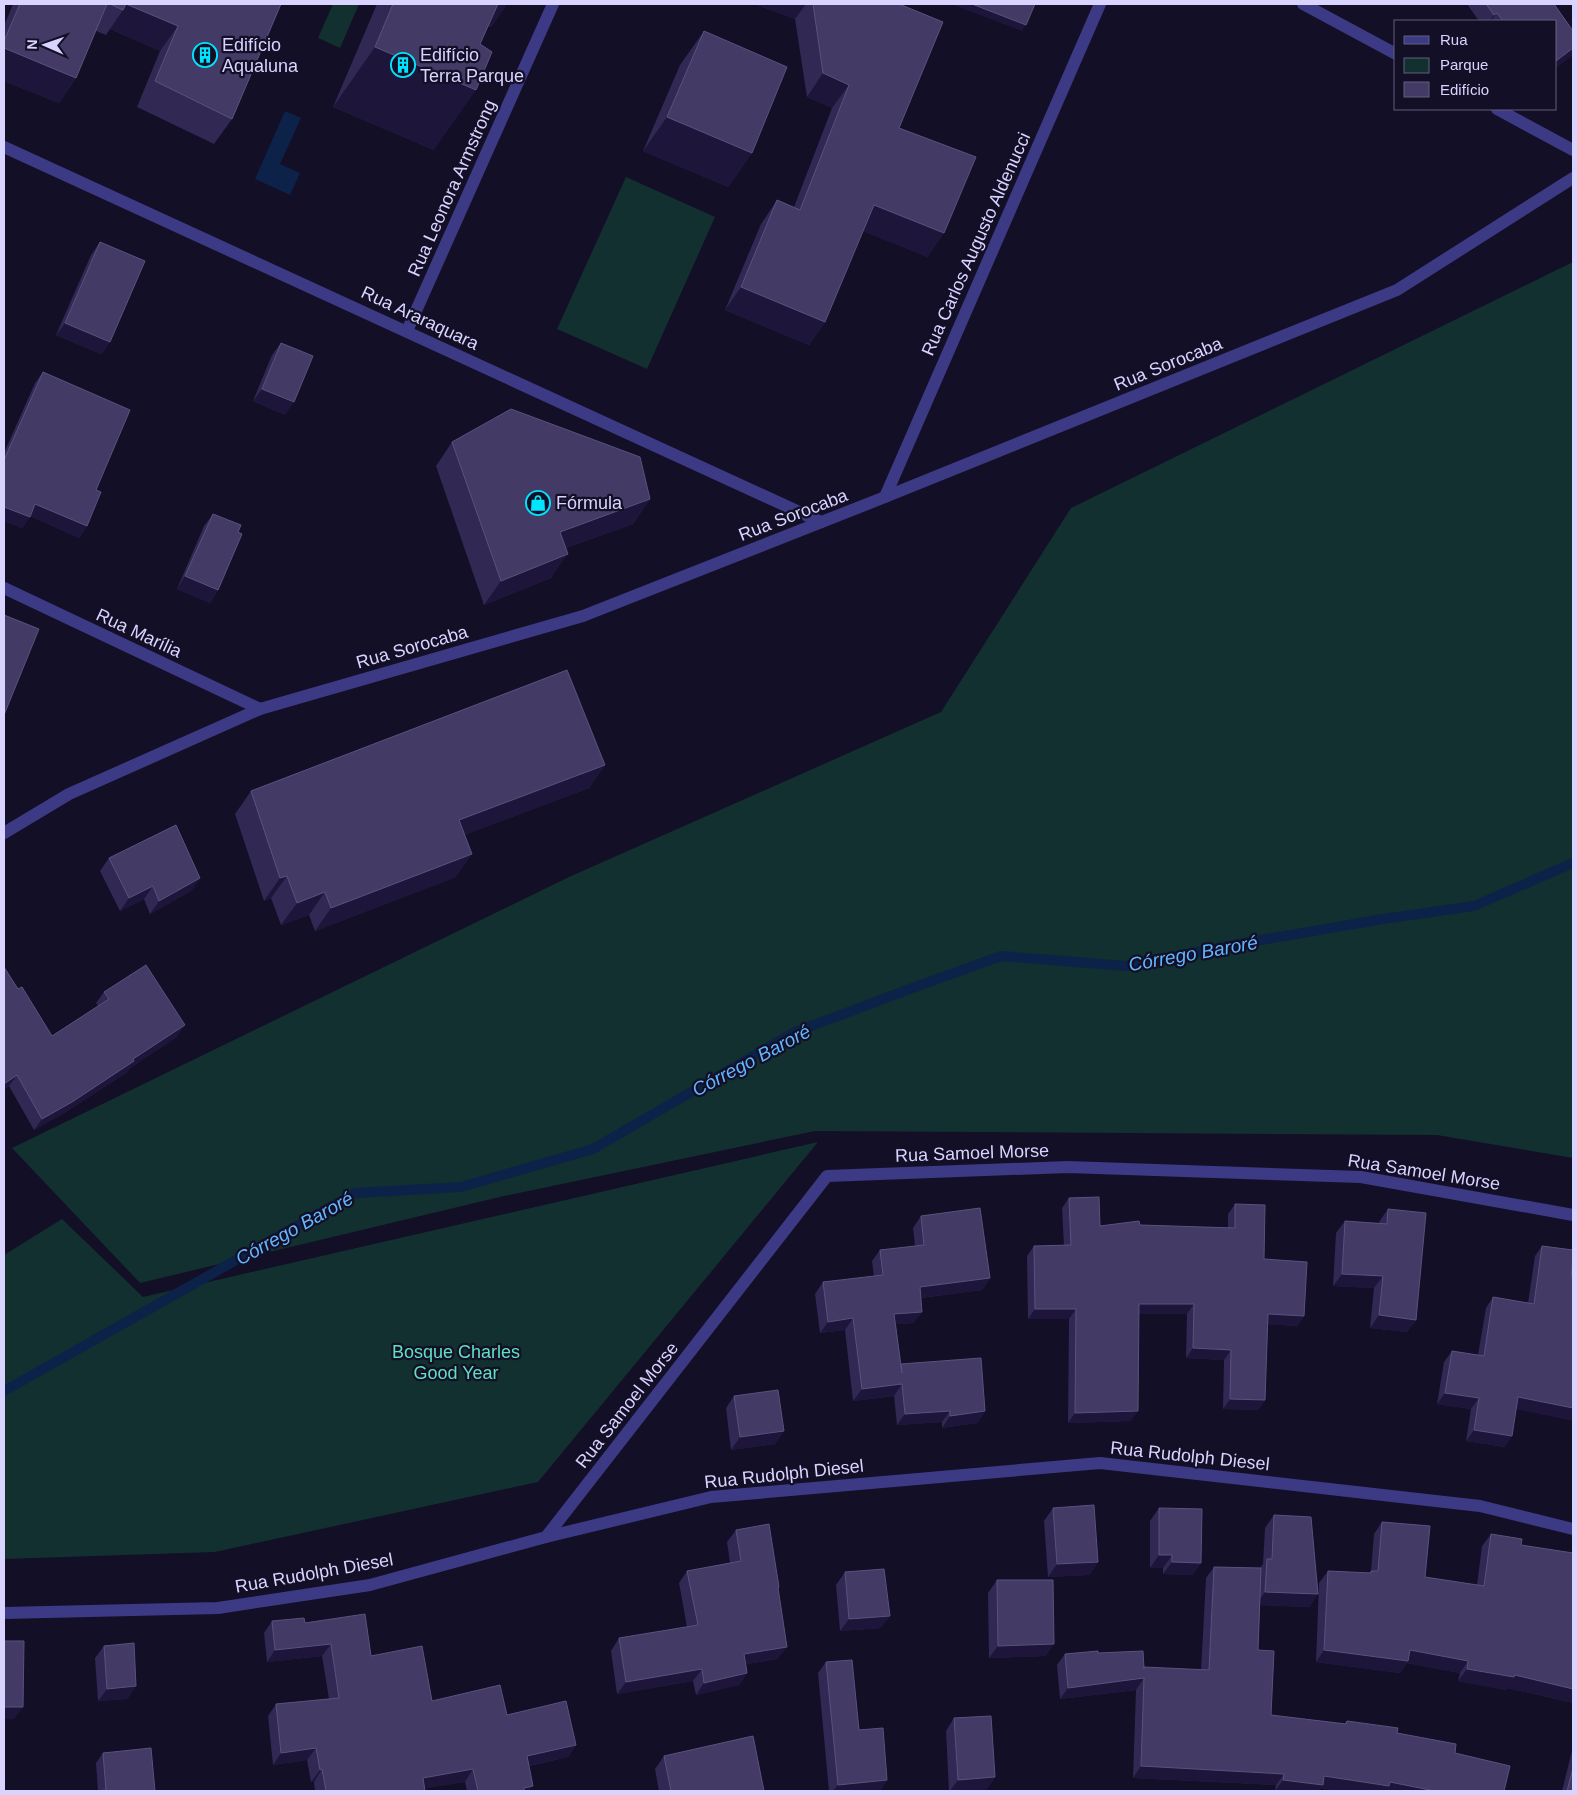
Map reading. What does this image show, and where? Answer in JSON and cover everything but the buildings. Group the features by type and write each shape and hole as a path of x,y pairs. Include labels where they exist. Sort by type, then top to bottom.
{"street":[{"name":"Rua Leonora Armstrong","path":"407,331 553,4"},
{"name":"Rua Carlos Augusto Aldenucci","path":"885,497 1100,4"},
{"path":"1303,4 1394,53"},
{"path":"1499,110 1573,150"},
{"name":"Rua Araraquara","path":"4,147 821,522"},
{"name":"Rua Sorocaba","path":"4,834 69,794 260,709 583,616 885,497 1398,290 1573,178"},
{"name":"Rua Marília","path":"4,588 260,709"},
{"name":"Rua Samoel Morse","path":"546,1537 827,1176 1068,1167 1362,1177 1573,1215"},
{"name":"Rua Rudolph Diesel","path":"4,1613 218,1608 370,1584 546,1537 711,1497 1100,1463 1480,1506 1573,1529"}],"green space":[{"path":"333,4 359,4 340,48 318,38"},
{"path":"626,177 715,217 647,369 557,329"},
{"path":"1573,262 1573,1158 1437,1135 815,1131 504,1196 140,1283 12,1148 569,877 941,712 1071,508"},
{"name":"Bosque Charles Good Year","path":"818,1142 538,1482 215,1552 4,1559 4,1255 62,1219 143,1297"}],"water":[{"path":"285,111 301,118 280,164 300,173 290,195 255,179"}],"waterway":[{"name":"Córrego Baroré","path":"4,1391 355,1193 461,1187 593,1149 793,1033 1001,956 1126,966 1383,919 1474,906 1573,863"}],"place":[{"name":"Edifício Aqualuna","path":"205,55"},
{"name":"Edifício Terra Parque","path":"403,65"},
{"name":"Fórmula","path":"538,503"}]}
